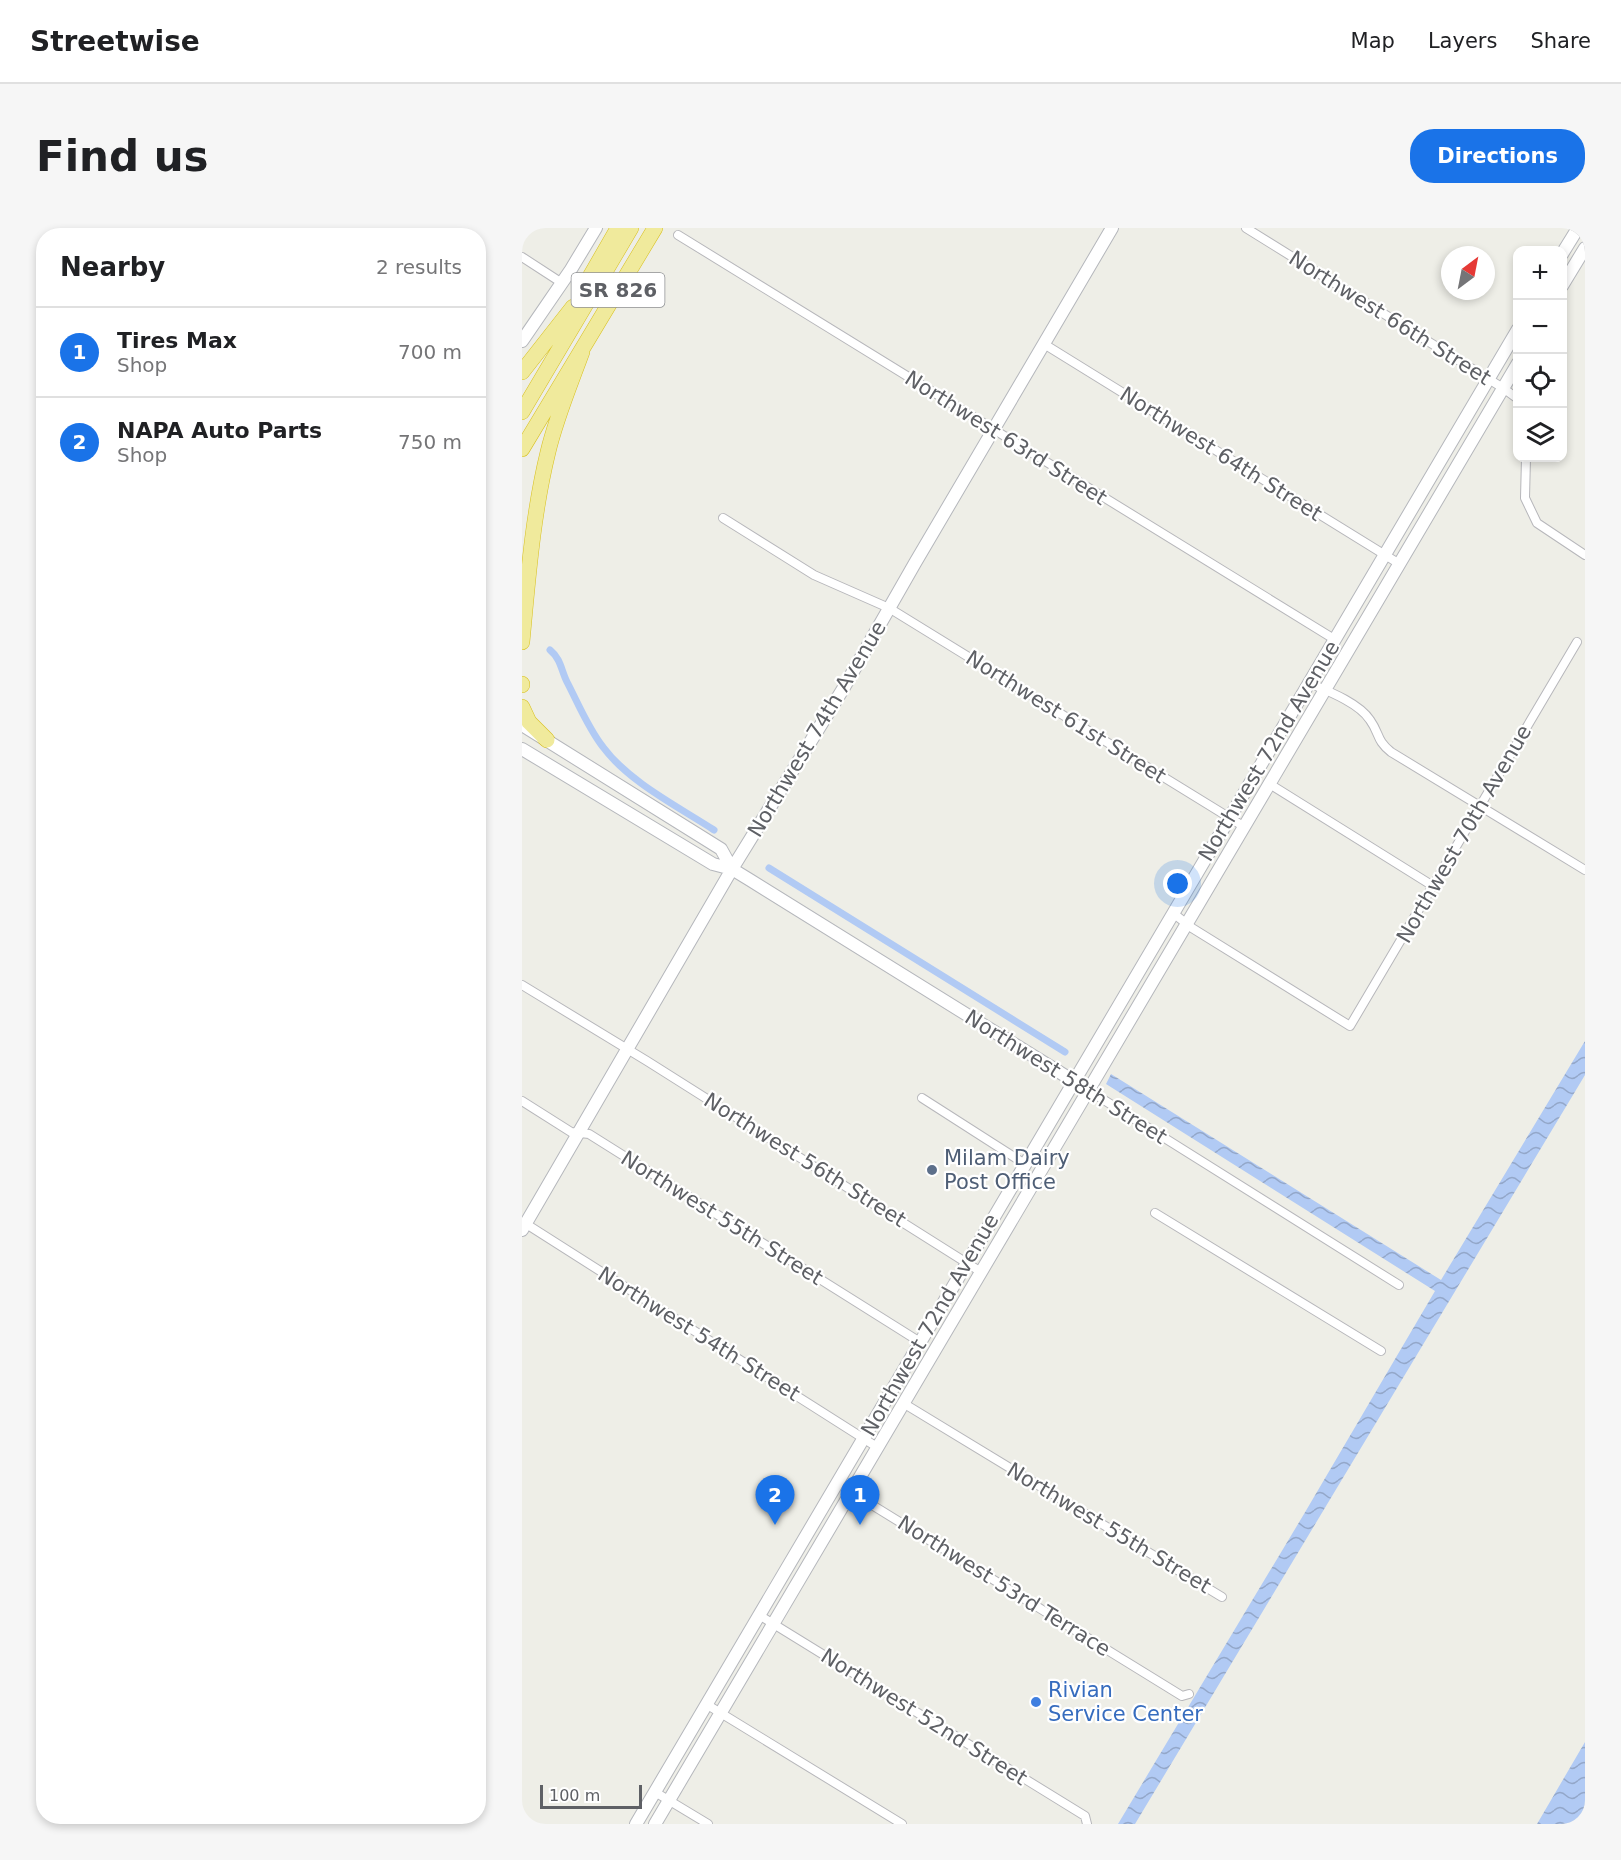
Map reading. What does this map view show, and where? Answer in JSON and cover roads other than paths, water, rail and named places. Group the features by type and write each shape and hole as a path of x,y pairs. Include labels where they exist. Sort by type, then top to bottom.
{"highway":[{"name":"SR 826","path":"522,397 618,228"},
{"path":"522,412 631,228"},
{"path":"522,437 645,228"},
{"name":"SR 826","path":"522,449 655,228"},
{"path":"522,372 573,306"},
{"path":"522,642 543,477 553,435 582,352"},
{"path":"522,707 529,722 547,741"}],"main road":[{"path":"522,341 596,228"},
{"name":"Northwest 74th Avenue","path":"523,1225 580,1132 732,869 836,700 1112,228"},
{"path":"1567,247 1578,228"},
{"path":"1567,279 1585,248"},
{"name":"Northwest 72nd Avenue","path":"636,1824 1513,337"},
{"name":"Northwest 72nd Avenue","path":"655,1824 1513,371"},
{"name":"Northwest 58th Street","path":"522,725 721,849 732,869"},
{"name":"Northwest 58th Street","path":"522,749 713,864 732,869 1088,1090"}],"street":[{"name":"Northwest 66th Street","path":"1246,228 1513,395"},
{"name":"Northwest 63rd Street","path":"678,235 1335,639"},
{"path":"522,257 562,283"},
{"name":"Northwest 64th Street","path":"1044,344 1398,563"},
{"path":"1526,462 1525,498 1537,523 1585,555"},
{"name":"Northwest 61st Street","path":"723,518 814,575 889,608 1243,826"},
{"name":"Northwest 70th Avenue","path":"1186,923 1350,1026 1577,642"},
{"path":"1309,683 1335,694 1366,716 1378,738 1391,752 1585,870"},
{"path":"1268,783 1433,886"},
{"path":"1173,914 1186,923"},
{"name":"Northwest 56th Street","path":"522,985 981,1272"},
{"name":"Northwest 58th Street","path":"1088,1090 1399,1286"},
{"path":"922,1098 1025,1164"},
{"name":"Northwest 55th Street","path":"522,1101 571,1132 589,1134 920,1342"},
{"path":"1155,1213 1381,1351"},
{"name":"Northwest 54th Street","path":"523,1225 877,1447"},
{"name":"Northwest 55th Street","path":"903,1403 1222,1597"},
{"name":"Northwest 53rd Terrace","path":"851,1492 1182,1696 1189,1694"},
{"name":"Northwest 52nd Street","path":"759,1615 1085,1816 1087,1822"},
{"path":"706,1704 902,1824"},
{"path":"655,1792 708,1824"}],"water":[{"path":"1585,1041 1585,1075 1135,1824 1118,1824 1435,1291 1106,1084 1111,1074 1441,1280"},
{"path":"1585,1742 1585,1824 1537,1824"}],"waterway":[{"path":"550,650 559,661 567,682 593,732 614,760 654,793 714,830"},
{"path":"769,868 1065,1052"}],"place":[{"name":"Milam Dairy Post Office","path":"932,1170"},
{"name":"NAPA Auto Parts","path":"775,1525"},
{"name":"Tires Max","path":"860,1525"},
{"name":"Rivian Service Center","path":"1036,1702"}]}
